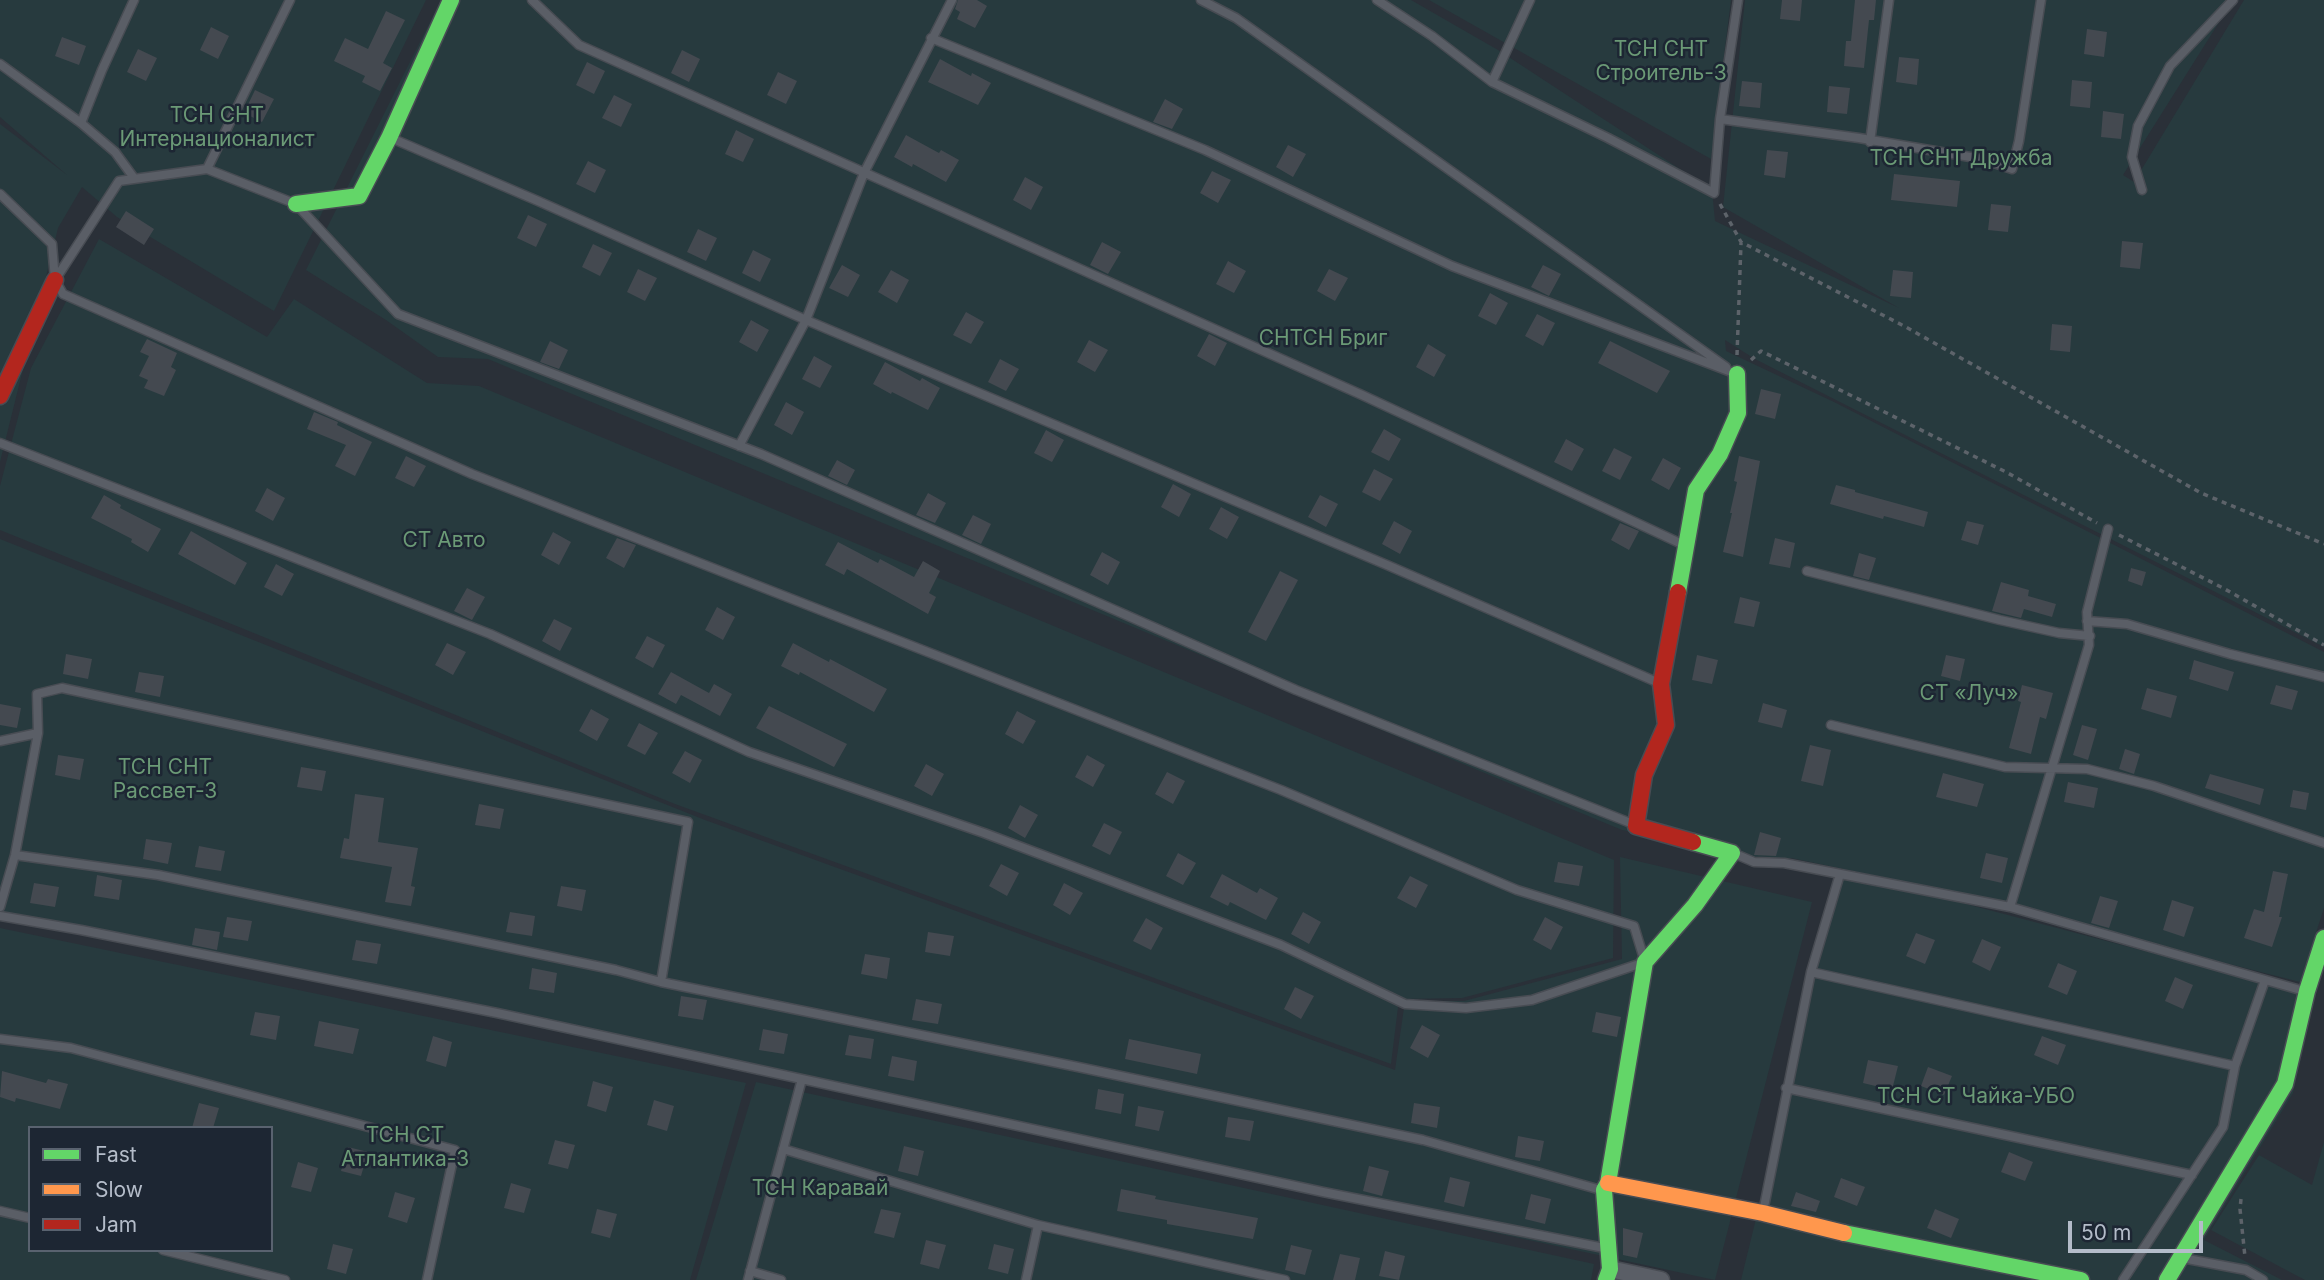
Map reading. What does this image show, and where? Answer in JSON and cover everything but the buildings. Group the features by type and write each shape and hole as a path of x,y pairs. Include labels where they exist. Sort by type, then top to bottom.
{"street":[{"path":"296,204 359,196 452,0"},
{"path":"0,396 10,368 55,280"},
{"path":"1661,1280 1608,1274 1606,1187 1645,962 1695,905 1732,853 1636,825 1644,775 1666,725 1661,684 1696,490 1720,454 1738,413 1737,374"},
{"path":"2167,1280 2285,1084 2307,991 2324,938"},
{"path":"1606,1187 1763,1213 1831,1230 2081,1280"}],"lane":[{"path":"82,123 134,0"},
{"path":"207,169 289,0"},
{"path":"532,0 579,45 1362,396 1685,545"},
{"path":"739,446 806,320 864,173 952,0"},
{"path":"1201,0 1236,18 1737,374"},
{"path":"1377,0 1432,36 1492,82 1714,193 1720,119 1738,0"},
{"path":"1492,82 1530,0"},
{"path":"1870,142 1889,0"},
{"path":"1720,119 1982,159 2012,169 2020,141 2040,0"},
{"path":"2142,190 2132,157 2138,126 2170,66 2233,0"},
{"path":"931,38 1205,150 1452,265 1737,374"},
{"path":"0,64 82,123 115,152 134,178"},
{"path":"388,138 538,201 806,320 1661,684"},
{"path":"55,280 119,181 207,169 296,204 398,314 739,446 1296,690 1636,825"},
{"path":"0,194 52,244 55,280 63,294 472,474 1281,790 1517,890 1634,926 1645,962 1532,1000 1466,1008 1405,1004 1281,945 984,833 749,752 490,634 0,443"},
{"path":"2010,907 2089,645 2087,612 2108,529"},
{"path":"1807,571 2000,621 2059,633 2090,636"},
{"path":"2087,621 2127,624 2230,654 2324,677"},
{"path":"0,907 15,855 38,733 37,694 62,688 688,822 660,982"},
{"path":"1831,725 2006,767 2087,769 2154,786 2324,843"},
{"path":"0,741 38,733"},
{"path":"1732,853 1754,862 1784,863 2010,907 2307,991"},
{"path":"15,855 158,875 616,970 660,982 1423,1140 1606,1187"},
{"path":"1763,1213 1811,972 1840,874"},
{"path":"0,916 497,1013 1323,1192 1607,1249"},
{"path":"1811,972 2235,1066"},
{"path":"2123,1280 2223,1127 2235,1066 2266,980"},
{"path":"0,1039 71,1048 455,1150 427,1280"},
{"path":"748,1280 802,1079"},
{"path":"1786,1088 2192,1175"},
{"path":"783,1149 1038,1225 1285,1280"},
{"path":"0,1212 28,1218"},
{"path":"1026,1280 1038,1225"},
{"path":"171,1252 285,1280"},
{"path":"2179,1257 2246,1270 2263,1280"},
{"path":"750,1270 781,1280"}],"path":[{"path":"1714,193 1741,242 1737,374"},
{"path":"1741,242 1904,326 2201,493 2324,544"},
{"path":"1737,374 1761,351 2006,472 2324,645"},
{"path":"2242,1197 2240,1209 2246,1270"}],"green space":[{"name":"ТСН СНТ Интернационалист","path":"0,0 426,0 274,311 117,217 82,187 58,228 0,462 0,124 67,175 0,117"},
{"name":"СНТСН Бриг","path":"441,0 1411,0 1498,50 1712,190 1715,221 1899,308 1723,207 1745,0 2233,0 2123,175 2134,182 2244,0 2324,0 2324,647 1755,359 1725,340 1726,351 1834,402 2324,652 2324,908 2300,982 1915,884 1791,858 1779,862 1724,847 1622,830 488,359 438,357 386,320 306,270"},
{"name":"ТСН СНТ Строитель-3","path":"1429,0 1731,0 1711,159"},
{"name":"СТ Авто","path":"99,239 267,337 294,299 427,383 479,386 1614,860 1613,958 1462,998 1399,999 1391,1064 675,804 0,530 0,486 31,368"},
{"name":"ТСН СНТ Рассвет-3","path":"0,539 705,820 1395,1070 1405,1001 1464,1001 1622,959 1620,857 1812,902 1715,1280 0,912"},
{"name":"ТСН СТ Чайка-УБО","path":"1841,871 2315,996 2293,1093 2204,1240 2282,1280 1741,1280"},
{"name":"ТСН СТ Атлантика-3","path":"0,928 746,1083 690,1280 0,1280"},
{"name":"ТСН Каравай","path":"756,1082 1594,1264 1591,1280 696,1280"},
{"path":"2324,1142 2324,1280 2305,1280 2211,1230 2259,1155 2312,1185"}],"traffic: fast":[{"path":"296,204 359,196 389,138 451,0"},
{"path":"1678,592 1696,490 1720,454 1738,413 1737,374"},
{"path":"1606,1280 1610,1269 1604,1190 1608,1183 1645,962 1695,905 1732,853 1693,842"},
{"path":"2167,1280 2285,1084 2307,991 2324,938"},
{"path":"1844,1233 2081,1280"}],"traffic: slow":[{"path":"1608,1183 1763,1213 1844,1233"}],"traffic: jam":[{"path":"0,396 55,280"},
{"path":"1678,592 1661,684 1666,725 1644,775 1636,826 1693,842"}],"park label":[{"name":"ТСН СНТ Дружба","path":"1961,159"},
{"name":"СТ «Луч»","path":"1969,694"}]}
